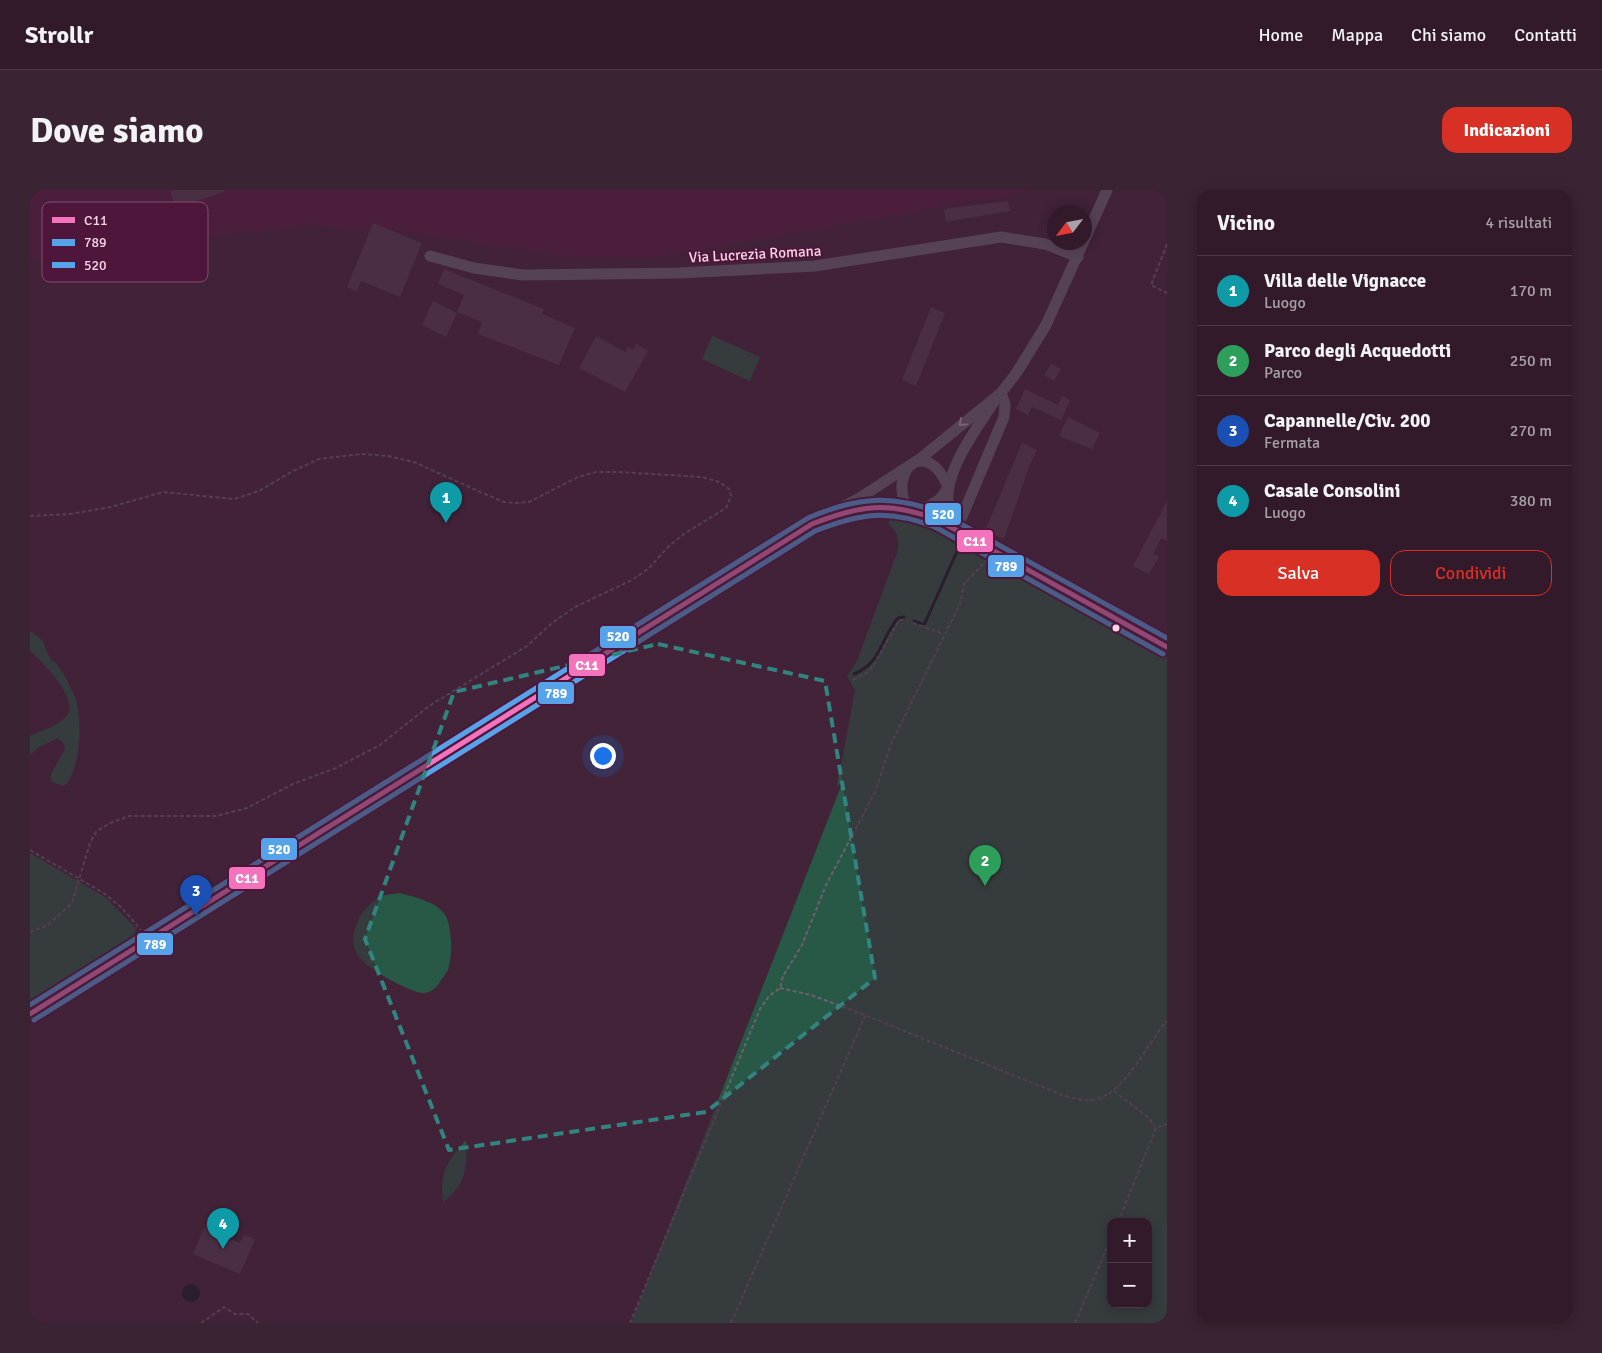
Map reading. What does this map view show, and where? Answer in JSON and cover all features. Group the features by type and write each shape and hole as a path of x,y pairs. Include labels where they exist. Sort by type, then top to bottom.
{"street":[{"path":"919,512 939,500 948,487 953,472 971,437 1035,346 1078,257 1107,190"},
{"name":"Via Lucrezia Romana","path":"430,256 474,268 523,276 679,273 815,266 1001,237 1045,244 1078,257"},
{"path":"907,508 903,500 901,484 905,472 1001,393"},
{"path":"961,519 1004,417 1005,404 1001,393"},
{"path":"30,1014 812,524 912,465 924,461 935,464 940,470 948,487 948,508 958,532"},
{"path":"812,524 844,511 865,506 907,508 919,512 1167,647"}],"path":[{"path":"1167,244 1150,285 1167,293"},
{"path":"30,516 70,514 102,508 163,492 234,499 259,491 292,471 319,459 362,454 388,456 414,462 492,497 516,504 529,502 578,476 612,472 702,477 720,482 729,488 731,496 726,508 684,534 648,569 632,580 575,607 552,623 527,646 429,706 380,745 351,761 293,784 247,808 230,814 216,816 129,816 110,823 96,832 90,843 81,879 72,903 48,925 30,932"},
{"path":"630,1323 760,1009 769,996 780,988 783,976 802,945 826,885 874,792 891,744 960,604 964,584 994,552"},
{"path":"853,680 868,672 899,620 904,620"},
{"path":"913,623 944,634"},
{"path":"30,850 81,879 122,908 149,940"},
{"path":"780,988 811,995 865,1015 1062,1095 1093,1100 1114,1091 1167,1021"},
{"path":"731,1323 865,1015"},
{"path":"1114,1091 1148,1118 1156,1128"},
{"path":"1120,1218 1156,1128 1167,1124"},
{"path":"1075,1323 1107,1247"},
{"path":"201,1323 224,1307 235,1314 248,1314 258,1323"}],"highlighted area":[{"path":"658,644 825,681 875,978 706,1112 449,1150 365,939 454,692"}],"shaded area":[{"path":"30,190 1034,190 652,258 574,257 416,233 307,225 208,236 208,202 42,202 42,257 30,259"},
{"path":"191,1284 197,1287 200,1293 197,1299 191,1302 185,1299 182,1293 185,1287"}],"green space":[{"path":"712,336 760,357 750,381 702,359"},
{"path":"892,519 924,527 952,540 953,543 969,543 1167,652 1167,1323 631,1323 845,776 837,787 855,690 847,676 857,661 898,550 897,535 887,523"},
{"path":"30,631 42,640 50,658 63,673 78,706 80,730 77,757 70,779 64,786 52,782 50,776 65,749 64,744 58,738 39,747 30,755 30,736 65,718 69,711 69,702 59,682 30,651"},
{"path":"30,853 105,897 136,928 134,940 30,1003"},
{"path":"400,893 422,900 438,908 446,916 450,930 451,948 448,970 437,986 425,993 410,990 379,973 363,962 355,949 353,940 355,930 358,921 369,905 385,895"},
{"path":"466,1140 466,1167 464,1174 457,1189 443,1202 442,1191 446,1168"}],"building":[{"path":"170,190 224,190 224,192 193,202 173,202"},
{"path":"1008,201 1010,211 946,222 944,209"},
{"path":"373,223 422,243 400,297 361,281 357,291 347,287"},
{"path":"444,269 544,309 542,314 575,328 559,365 478,334 482,322 457,312 464,295 438,284"},
{"path":"433,301 457,313 446,337 422,325"},
{"path":"931,307 945,313 916,386 902,380"},
{"path":"596,336 625,352 628,347 633,350 636,344 648,351 625,392 579,368"},
{"path":"1051,364 1061,369 1054,381 1044,375"},
{"path":"1025,389 1058,405 1062,396 1070,400 1061,420 1032,407 1028,415 1016,409"},
{"path":"1068,417 1100,433 1092,449 1059,436"},
{"path":"1022,443 1037,450 1029,467 1004,539 985,531"},
{"path":"1167,501 1167,541 1161,538 1153,554 1159,557 1149,574 1133,566"},
{"path":"208,1219 219,1224 215,1233 240,1243 244,1235 255,1239 240,1274 193,1254"}],"waterway":[{"path":"914,621 922,624 925,623 958,549"},
{"path":"854,674 870,664 880,650 892,626 898,618 904,617"}],"transit line":[{"name":"520","path":"30,1005 808,518 826,511 858,502 874,500 906,503 941,513 1167,638"},
{"name":"C11","path":"30,1014 812,524 829,518 860,509 889,508 904,510 938,520 1167,647"},
{"name":"789","path":"34,1020 815,531 831,525 861,517 889,516 918,521 935,527 1163,654"}],"place":[{"name":"Villa delle Vignacce","path":"446,523"},
{"name":"Parco degli Acquedotti","path":"985,886"},
{"name":"Capannelle/Civ. 200","path":"196,916"},
{"name":"Casale Consolini","path":"223,1249"}]}
